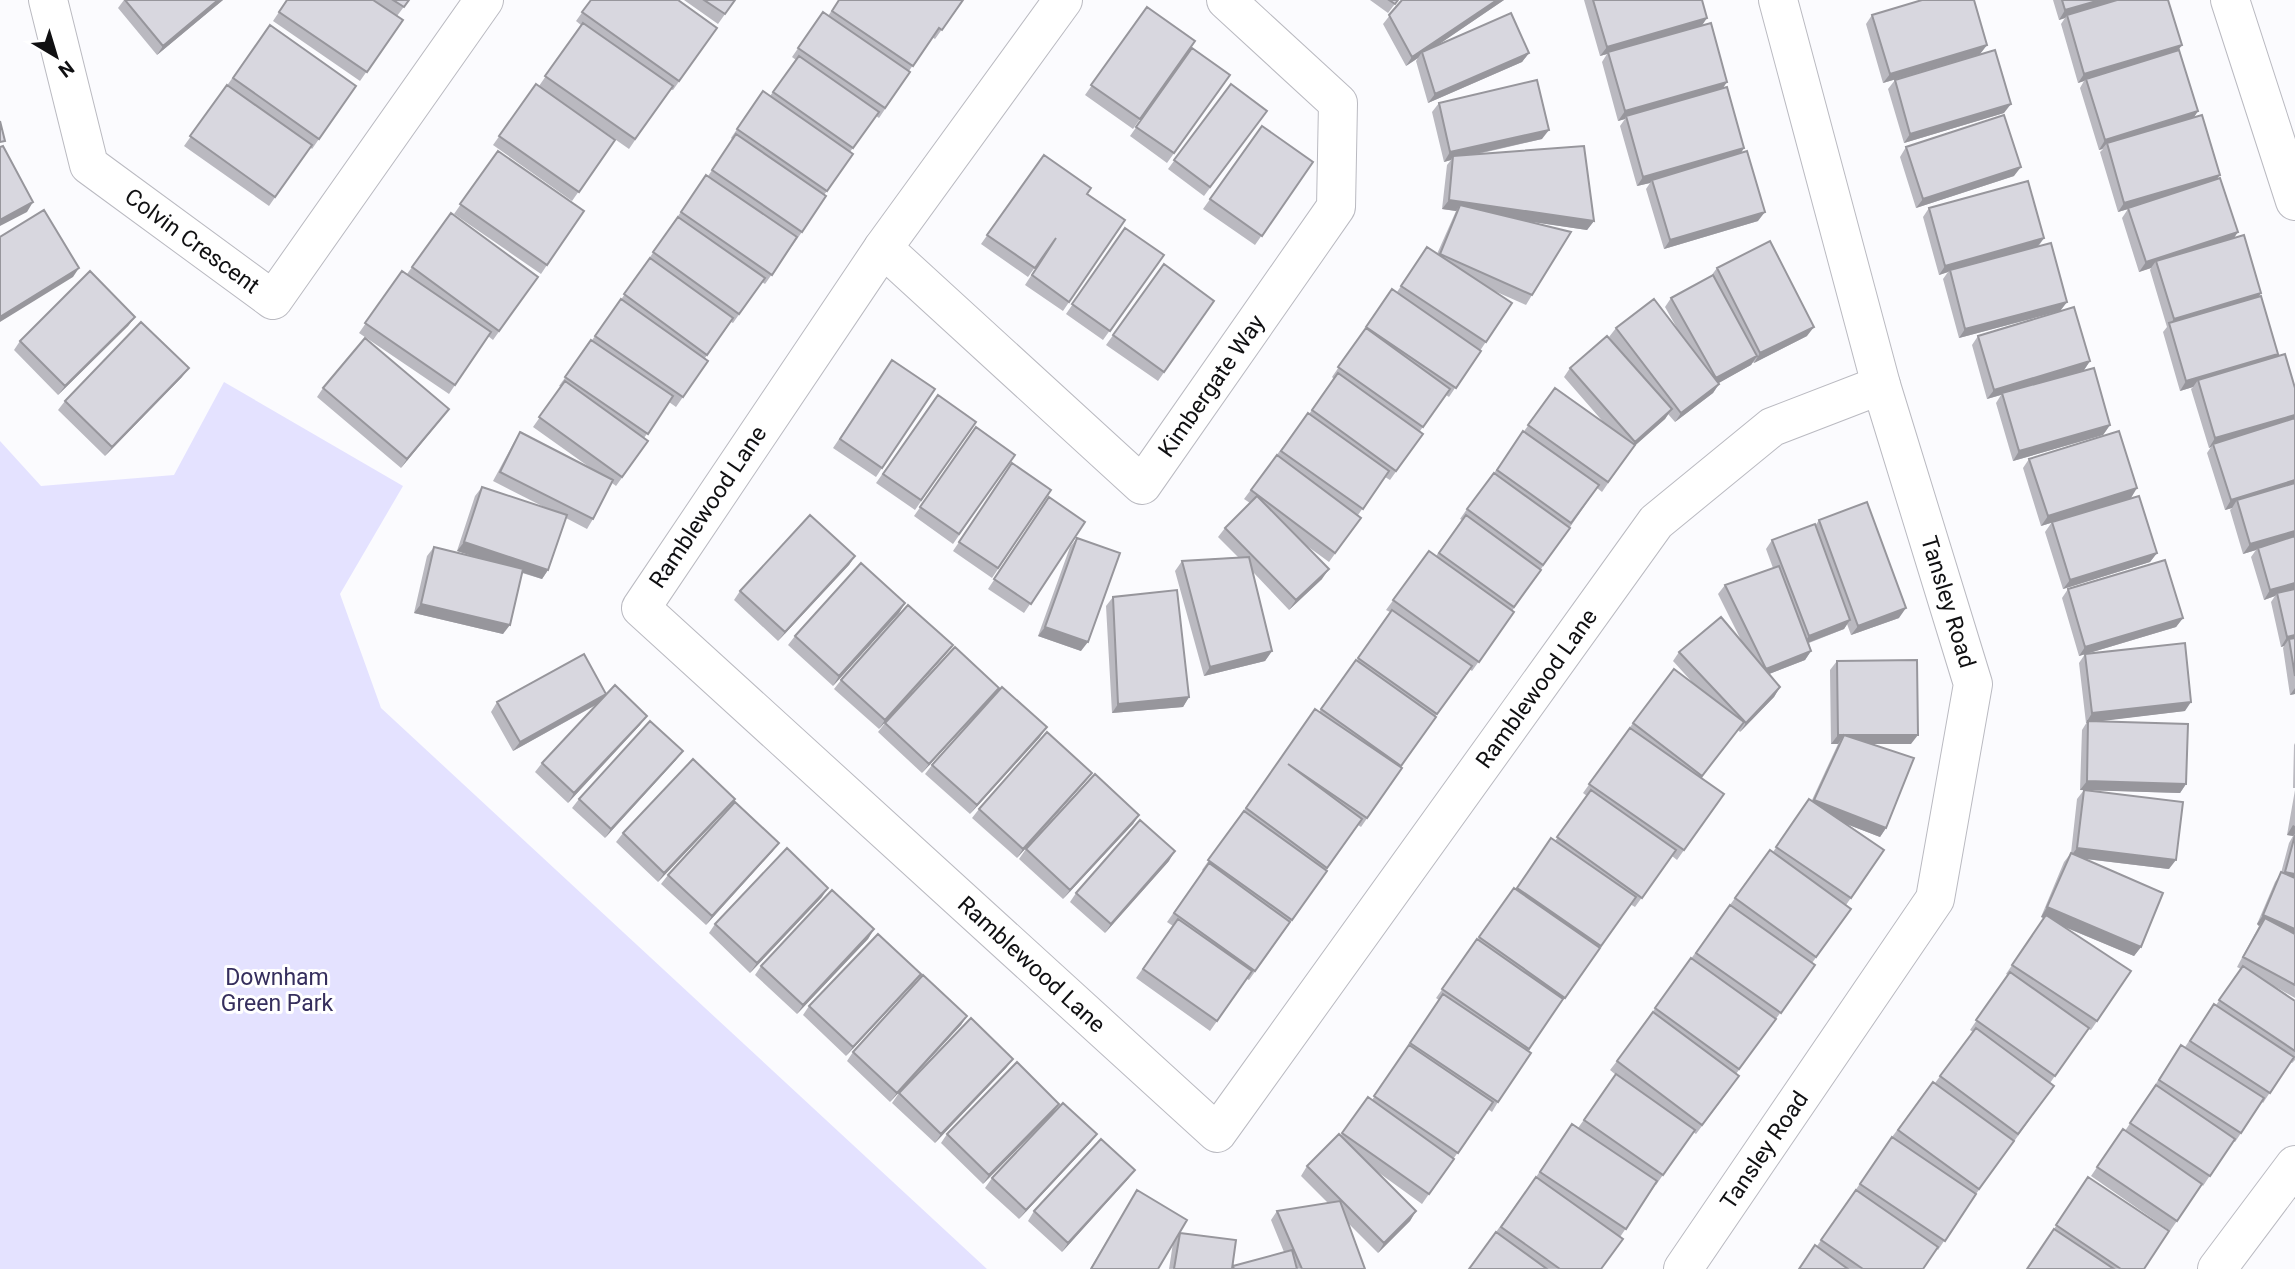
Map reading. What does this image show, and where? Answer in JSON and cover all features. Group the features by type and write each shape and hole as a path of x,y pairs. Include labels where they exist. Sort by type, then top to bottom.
{"street":[{"name":"Colvin Crescent","path":"48,0 89,165 273,300 484,0"},
{"name":"Ramblewood Lane","path":"1063,0 883,248 641,608 1217,1133 1656,522 1772,427 1881,385"},
{"name":"Kimbergate Way","path":"883,248 1142,485 1336,206 1338,103 1226,0"},
{"name":"Tansley Road","path":"1683,1269 1935,899 1973,684 1881,385 1778,0"},
{"path":"2230,0 2295,201"},
{"path":"2217,1269 2295,1165"}],"green space":[{"name":"Downham Green Park","path":"224,382 403,486 340,594 381,708 987,1269 0,1269 0,441 41,486 174,475"}],"building":[{"path":"125,0 218,0 163,46"},
{"path":"287,0 373,0 403,20 367,72 279,12"},
{"path":"393,0 409,0 404,7"},
{"path":"591,0 678,0 717,28 679,81 582,12"},
{"path":"704,0 735,0 725,14"},
{"path":"839,0 963,0 942,30 939,28 913,66 832,11"},
{"path":"1402,0 1497,0 1412,57 1389,15"},
{"path":"1593,0 1702,0 1707,18 1607,47"},
{"path":"1922,0 1974,0 1987,45 1890,74 1872,15"},
{"path":"2062,0 2100,0 2065,10"},
{"path":"2117,0 2168,0 2182,45 2084,74 2067,15"},
{"path":"1147,7 1195,41 1140,119 1091,85"},
{"path":"823,12 910,72 885,108 798,48"},
{"path":"1511,13 1529,53 1435,94 1422,52"},
{"path":"583,23 673,86 635,139 545,76"},
{"path":"1711,23 1727,82 1625,111 1608,52"},
{"path":"270,25 356,86 319,139 233,78"},
{"path":"1192,48 1230,75 1174,153 1136,127"},
{"path":"1995,50 2011,104 1910,134 1895,80"},
{"path":"2179,50 2198,111 2105,140 2086,79"},
{"path":"799,56 879,112 853,148 773,92"},
{"path":"1537,80 1549,130 1450,152 1439,103"},
{"path":"536,84 615,140 579,192 499,136"},
{"path":"1231,84 1267,111 1210,187 1174,160"},
{"path":"227,85 312,145 275,197 190,136"},
{"path":"1727,87 1744,148 1643,177 1626,116"},
{"path":"763,91 853,154 827,191 737,129"},
{"path":"2004,115 2021,167 1923,199 1906,147"},
{"path":"2202,115 2220,175 2124,203 2107,143"},
{"path":"0,121 5,141 0,142"},
{"path":"1262,126 1313,162 1262,236 1210,199"},
{"path":"736,134 826,196 802,232 712,170"},
{"path":"3,146 33,202 0,220 0,147"},
{"path":"1584,146 1594,221 1449,200 1453,156"},
{"path":"498,151 584,211 547,265 460,204"},
{"path":"1747,151 1765,212 1670,240 1652,180"},
{"path":"1044,155 1091,188 1087,194 1125,220 1069,302 1032,275 1056,238 1035,268 987,235"},
{"path":"706,175 797,237 772,275 681,212"},
{"path":"2220,178 2238,232 2146,262 2128,208"},
{"path":"2028,181 2044,238 1945,266 1929,208"},
{"path":"1460,205 1571,232 1532,295 1440,254"},
{"path":"44,210 79,268 0,317 0,237"},
{"path":"451,213 538,277 499,331 412,267"},
{"path":"678,217 765,278 739,314 653,252"},
{"path":"1125,228 1164,255 1110,331 1072,304"},
{"path":"2244,235 2261,293 2174,319 2156,261"},
{"path":"1770,241 1814,327 1760,353 1717,268"},
{"path":"2051,243 2067,302 1965,329 1950,270"},
{"path":"1427,247 1512,303 1486,342 1401,286"},
{"path":"650,258 733,318 707,355 624,294"},
{"path":"1164,264 1214,301 1164,372 1113,335"},
{"path":"90,271 135,317 65,386 20,341"},
{"path":"402,271 491,332 455,385 365,323"},
{"path":"1713,275 1757,356 1716,378 1671,298"},
{"path":"1392,289 1481,351 1456,388 1366,327"},
{"path":"2261,296 2278,354 2186,381 2169,323"},
{"path":"621,299 708,361 683,397 595,336"},
{"path":"1654,299 1719,384 1681,413 1616,328"},
{"path":"2074,307 2090,361 1994,390 1978,336"},
{"path":"141,322 189,368 112,447 65,401"},
{"path":"1366,328 1450,389 1423,427 1338,367"},
{"path":"1607,336 1672,409 1635,442 1570,368"},
{"path":"365,338 449,409 407,459 323,388"},
{"path":"591,340 673,396 648,434 565,377"},
{"path":"2285,354 2295,388 2295,415 2215,438 2198,380"},
{"path":"892,360 935,389 882,468 840,439"},
{"path":"2094,368 2110,425 2019,451 2002,393"},
{"path":"1338,373 1423,434 1396,471 1312,410"},
{"path":"565,381 648,441 622,477 539,417"},
{"path":"1555,388 1635,445 1608,482 1528,425"},
{"path":"938,395 976,422 921,500 883,474"},
{"path":"1308,413 1389,471 1363,509 1281,451"},
{"path":"2295,418 2295,480 2231,500 2213,444"},
{"path":"976,427 1015,455 959,534 920,507"},
{"path":"1523,431 1599,485 1571,523 1497,470"},
{"path":"2119,431 2137,488 2048,516 2029,459"},
{"path":"520,432 613,480 593,519 500,472"},
{"path":"1277,455 1361,518 1335,553 1251,490"},
{"path":"1012,463 1051,490 998,568 959,542"},
{"path":"1494,473 1570,528 1543,565 1467,509"},
{"path":"2295,483 2295,531 2250,544 2237,500"},
{"path":"482,487 567,515 548,570 464,542"},
{"path":"1257,496 1329,569 1296,600 1225,528"},
{"path":"2139,496 2157,553 2070,580 2052,522"},
{"path":"1049,497 1085,522 1031,604 994,579"},
{"path":"1867,502 1906,608 1858,626 1819,520"},
{"path":"810,515 855,556 785,632 740,591"},
{"path":"1466,515 1541,570 1514,607 1439,553"},
{"path":"1815,524 1850,620 1809,636 1772,540"},
{"path":"2295,536 2295,583 2270,590 2258,548"},
{"path":"1077,538 1120,553 1088,642 1045,627"},
{"path":"434,547 523,569 510,625 421,604"},
{"path":"1429,551 1514,612 1479,662 1393,600"},
{"path":"1249,557 1272,651 1210,667 1182,561"},
{"path":"2165,560 2183,618 2085,647 2068,589"},
{"path":"861,563 905,603 839,676 795,636"},
{"path":"1779,566 1811,651 1766,669 1725,585"},
{"path":"2295,589 2295,635 2287,637 2277,593"},
{"path":"1177,590 1189,697 1118,704 1113,597"},
{"path":"908,605 953,645 885,720 841,680"},
{"path":"1392,610 1472,666 1437,714 1358,658"},
{"path":"1721,617 1780,687 1746,723 1679,652"},
{"path":"2295,638 2295,676 2289,639"},
{"path":"2185,643 2191,702 2092,713 2085,654"},
{"path":"955,647 999,688 929,764 885,723"},
{"path":"584,654 606,694 520,742 497,702"},
{"path":"1356,660 1436,717 1401,766 1321,709"},
{"path":"1917,660 1918,735 1838,735 1837,661"},
{"path":"1674,669 1744,722 1702,776 1633,723"},
{"path":"615,685 647,716 574,793 542,763"},
{"path":"1002,687 1047,727 977,805 932,765"},
{"path":"1315,709 1402,768 1367,818 1288,764 1362,819 1327,868 1246,808"},
{"path":"650,721 683,751 611,829 579,799"},
{"path":"2088,721 2188,724 2186,784 2087,781"},
{"path":"1630,728 1724,794 1684,850 1589,784"},
{"path":"1047,732 1092,773 1023,849 979,809"},
{"path":"1844,735 1914,758 1886,828 1814,800"},
{"path":"693,759 735,799 664,873 623,833"},
{"path":"1095,774 1139,815 1070,890 1026,849"},
{"path":"1591,790 1676,850 1642,898 1557,837"},
{"path":"2084,790 2183,802 2176,860 2077,848"},
{"path":"1809,799 1884,850 1851,898 1776,847"},
{"path":"735,802 779,843 712,916 668,875"},
{"path":"1244,811 1327,871 1292,920 1208,860"},
{"path":"1140,820 1175,851 1111,924 1076,893"},
{"path":"2295,835 2295,874 2285,872"},
{"path":"1551,838 1636,897 1601,946 1517,888"},
{"path":"787,848 828,888 757,963 715,924"},
{"path":"1770,850 1851,909 1816,957 1735,898"},
{"path":"2071,853 2163,893 2141,947 2047,907"},
{"path":"1209,863 1290,922 1255,971 1174,913"},
{"path":"2281,872 2295,878 2295,929 2263,915"},
{"path":"1514,888 1600,948 1565,998 1479,937"},
{"path":"832,890 874,929 803,1005 761,966"},
{"path":"1730,905 1815,965 1781,1013 1696,953"},
{"path":"2046,915 2131,971 2097,1021 2012,965"},
{"path":"2265,918 2295,934 2295,985 2243,957"},
{"path":"1178,919 1252,971 1217,1021 1143,969"},
{"path":"878,934 921,974 853,1047 809,1006"},
{"path":"1477,939 1563,999 1529,1049 1442,989"},
{"path":"1691,958 1776,1019 1739,1069 1655,1008"},
{"path":"2243,966 2295,1001 2295,1051 2219,1000"},
{"path":"2010,972 2089,1028 2055,1076 1976,1020"},
{"path":"923,975 967,1016 897,1093 853,1052"},
{"path":"1443,994 1531,1053 1498,1102 1410,1043"},
{"path":"2214,1004 2294,1057 2270,1093 2190,1041"},
{"path":"1653,1012 1739,1076 1702,1125 1617,1061"},
{"path":"971,1018 1013,1059 941,1134 899,1093"},
{"path":"1976,1028 2054,1086 2018,1134 1940,1076"},
{"path":"1409,1045 1493,1102 1458,1153 1374,1096"},
{"path":"2181,1045 2264,1098 2241,1133 2159,1080"},
{"path":"1017,1062 1059,1104 989,1175 947,1134"},
{"path":"1616,1074 1695,1130 1663,1175 1584,1120"},
{"path":"1933,1082 2014,1141 1979,1189 1898,1130"},
{"path":"2156,1085 2235,1139 2210,1176 2130,1123"},
{"path":"1368,1097 1454,1159 1429,1194 1342,1133"},
{"path":"1063,1103 1097,1134 1026,1210 992,1178"},
{"path":"1572,1124 1657,1181 1626,1229 1540,1172"},
{"path":"2123,1129 2202,1184 2177,1221 2097,1167"},
{"path":"1339,1134 1416,1211 1384,1243 1307,1166"},
{"path":"1892,1137 1976,1194 1945,1241 1860,1184"},
{"path":"1101,1139 1135,1170 1068,1243 1034,1211"},
{"path":"1536,1177 1623,1239 1601,1269 1560,1269 1501,1227"},
{"path":"2088,1177 2169,1231 2144,1269 2121,1269 2056,1225"},
{"path":"1137,1190 1187,1220 1158,1269 1091,1269"},
{"path":"1856,1190 1938,1247 1923,1269 1863,1269 1821,1240"},
{"path":"1340,1201 1365,1269 1302,1269 1277,1211"},
{"path":"2054,1229 2114,1269 2027,1269"},
{"path":"1496,1232 1547,1269 1469,1269"},
{"path":"1180,1233 1236,1240 1232,1269 1174,1269"},
{"path":"1815,1245 1848,1269 1799,1269"},
{"path":"1292,1250 1297,1269 1234,1269 1233,1266"}]}
